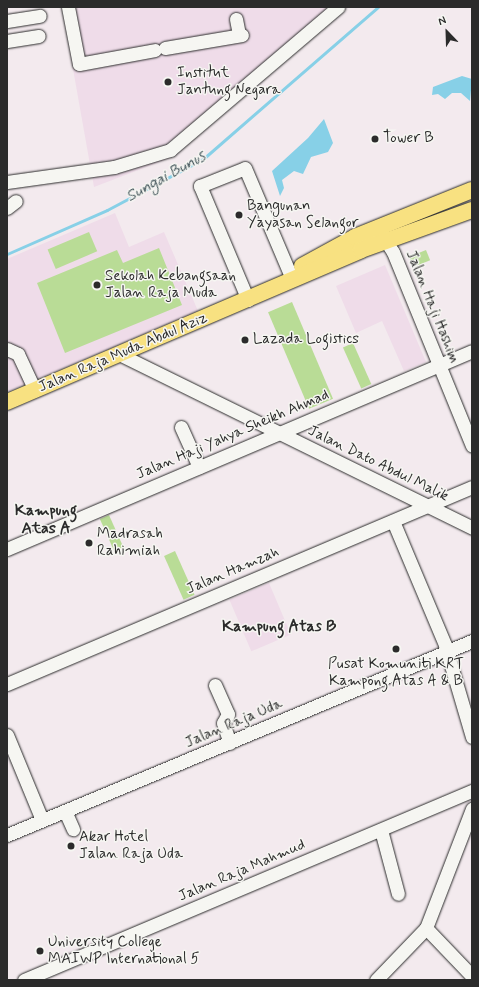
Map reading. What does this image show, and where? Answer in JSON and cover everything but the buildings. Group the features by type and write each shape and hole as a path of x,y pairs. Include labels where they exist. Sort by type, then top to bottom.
{"main road":[{"name":"Jalan Raja Muda Abdul Aziz","path":"387,237 472,190"},
{"name":"Jalan Raja Muda Abdul Aziz","path":"7,402 248,300 287,280 387,237 472,210"}],"street":[{"path":"7,182 114,167 160,155 213,114 338,7"},
{"path":"72,15 79,64 240,35 236,19"},
{"path":"7,21 40,16"},
{"path":"7,41 38,36"},
{"path":"200,118 213,114"},
{"path":"248,300 200,186 245,168 287,280"},
{"name":"Jalan Haji Hashim","path":"387,237 472,446"},
{"path":"7,349 18,354 35,390"},
{"name":"Jalan Haji Yahya Sheikh Ahmad","path":"7,549 472,351"},
{"name":"Jalan Dato Abdul Malik","path":"119,354 472,528"},
{"path":"181,427 199,467"},
{"name":"Jalan Hamzah","path":"7,684 472,487"},
{"path":"393,521 445,645 445,653 472,737"},
{"name":"Jalan Raja Uda","path":"7,835 472,641"},
{"path":"215,685 228,714 222,723 230,743"},
{"path":"8,741 42,820"},
{"name":"Jalan Raja Mahmud","path":"24,980 472,791"},
{"path":"376,980 426,928 467,834 472,809"},
{"path":"65,811 73,829"},
{"path":"382,830 398,894"},
{"path":"426,928 472,976"}],"shaded area":[{"name":"Institut Jantung Negara","path":"62,7 347,7 175,156 94,187"},
{"name":"Sekolah Kebangsaan Jalan Raja Muda","path":"115,213 129,247 164,232 198,311 7,392 7,259"},
{"path":"385,265 426,362 404,371 382,321 356,333 336,286"},
{"path":"269,583 291,635 251,651 229,600"}],"green space":[{"path":"89,232 97,251 56,269 48,250"},
{"path":"159,248 182,305 65,353 37,283 117,250 123,263"},
{"path":"426,250 430,260 413,267 409,257"},
{"path":"292,302 333,399 309,409 268,312"},
{"path":"353,343 371,384 361,389 343,347"},
{"path":"109,515 124,549 115,553 100,519"},
{"path":"175,551 195,595 184,600 164,556"}],"water":[{"path":"462,76 472,79 470,101 461,93 452,93 445,99 438,94 432,95 433,87"},
{"path":"324,119 333,143 328,152 311,157 303,174 294,171 282,180 284,188 280,196 272,171 308,138"}],"waterway":[{"name":"Sungai Bunus","path":"7,254 107,210 203,159 378,7"}],"place":[{"name":"Institut Jantung Negara","path":"168,82"},
{"name":"Tower B","path":"375,139"},
{"name":"Bangunan Yayasan Selangor","path":"239,215"},
{"name":"Sekolah Kebangsaan Jalan Raja Muda","path":"97,285"},
{"name":"Lazada Logistics","path":"245,340"},
{"name":"Madrasah Rahimiah","path":"89,543"},
{"name":"Pusat Komuniti KRT Kampong Atas A & B","path":"396,649"},
{"name":"Akar Hotel Jalan Raja Uda","path":"71,846"},
{"name":"University College MAIWP International 5","path":"40,951"}],"district":[{"name":"Kampung Atas A","path":"46,520"},
{"name":"Kampung Atas B","path":"279,627"}]}
